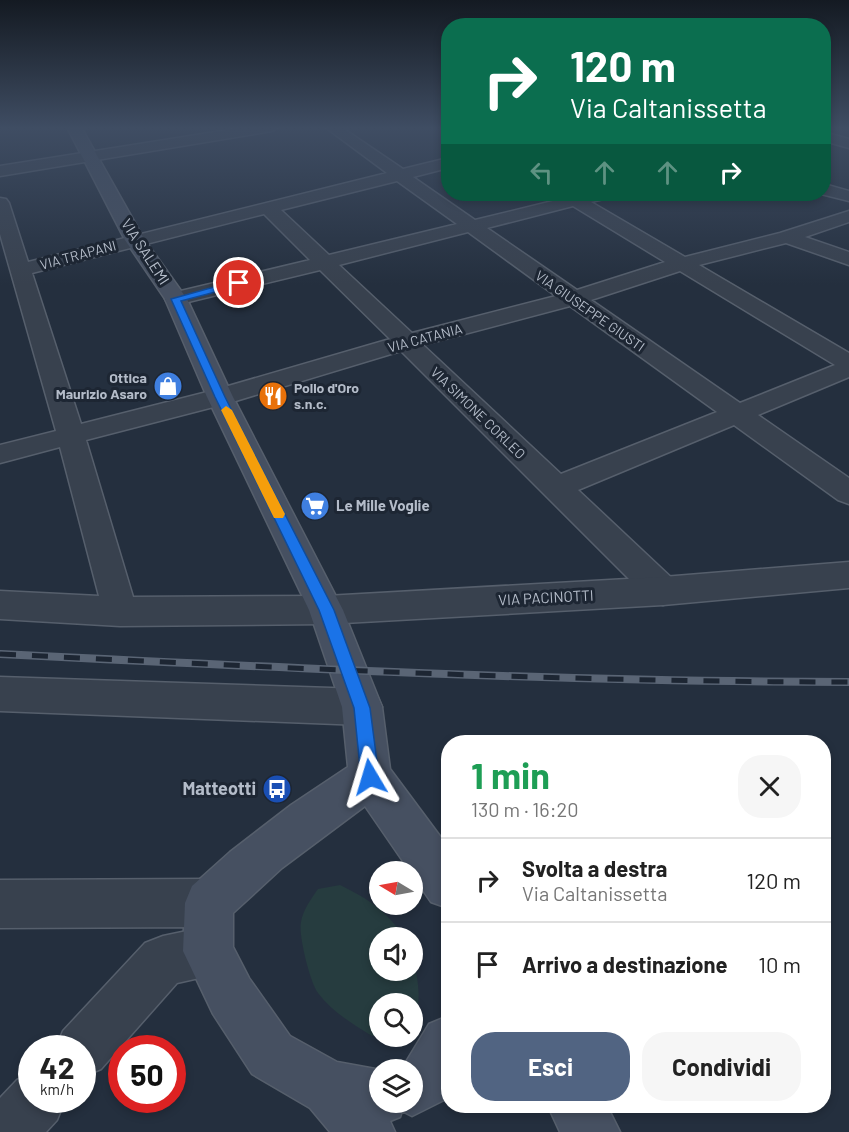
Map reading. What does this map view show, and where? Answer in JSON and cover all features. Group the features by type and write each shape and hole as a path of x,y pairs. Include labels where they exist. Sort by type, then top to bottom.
{"main road":[{"name":"VIA SALEMI","path":"102,180 135,240 176,299 220,397 326,610 362,708 370,777"},
{"path":"366,1132 355,1093 272,1055 231,996 208,927 237,875 321,810 370,777 441,875"},
{"path":"423,1082 441,1055"},
{"path":"580,1113 591,1132"}],"street":[{"name":"VIA TRAPANI","path":"21,270 384,180"},
{"name":"VIA GIUSEPPE GIUSTI","path":"405,180 849,493"},
{"path":"831,191 849,196"},
{"path":"176,299 471,226 555,201"},
{"path":"576,201 849,366"},
{"path":"0,203 71,435 120,612"},
{"name":"VIA SIMONE CORLEO","path":"268,208 663,591"},
{"name":"VIA CATANIA","path":"0,454 220,397 406,342 571,298 680,264 787,237 849,216"},
{"path":"787,237 849,259"},
{"path":"555,488 849,366"},
{"name":"VIA PACINOTTI","path":"0,605 120,612 326,610 663,591 849,575"},
{"path":"0,694 362,708"},
{"path":"0,904 208,927"},
{"path":"96,1035 164,961 208,927"},
{"path":"7,1132 25,1113"}],"green space":[{"path":"340,885 369,901 369,915 386,915 396,927 369,927 369,981 417,981 419,993 369,993 369,1034 336,1012 318,993 312,979 305,958 301,928 305,909 318,889"}],"railway":[{"path":"0,654 531,677 849,682"}],"slow traffic":[{"path":"226,410 279,514"}],"place":[{"name":"Ottica Maurizio Asaro","path":"168,386"},
{"name":"Pollo d'Oro s.n.c.","path":"273,396"},
{"name":"Le Mille Voglie","path":"315,506"},
{"name":"Matteotti","path":"277,789"}],"route":[{"path":"239,283 176,299 220,397 326,610 362,708 370,777"}]}
